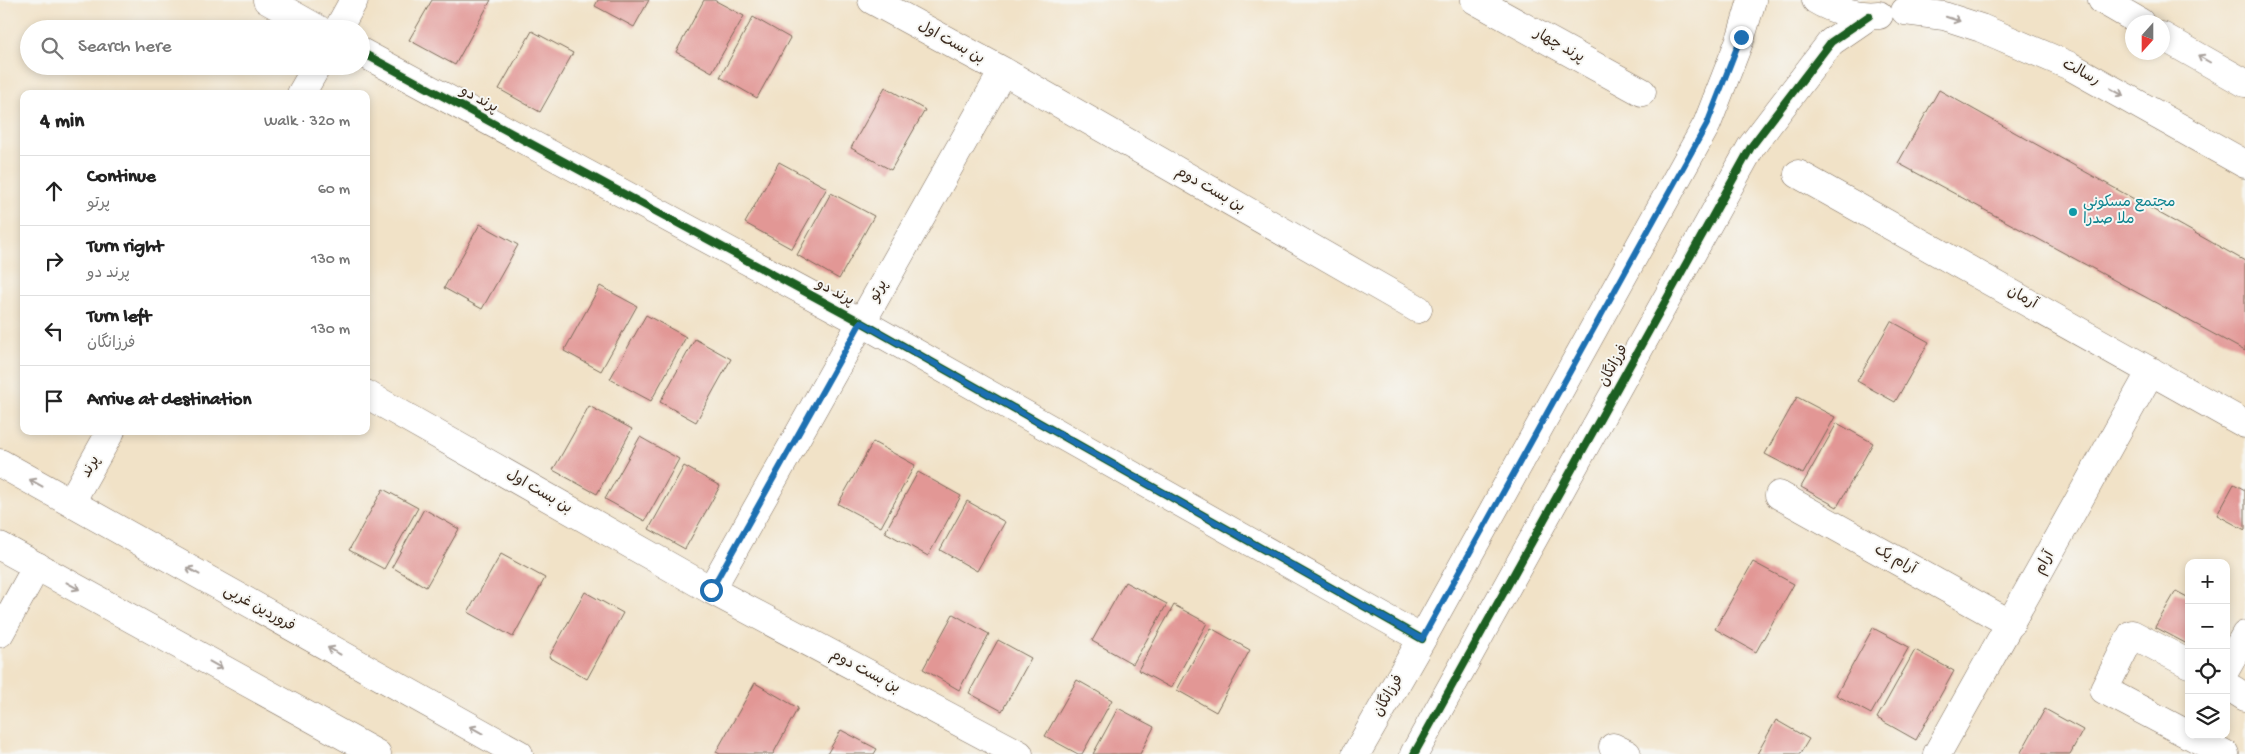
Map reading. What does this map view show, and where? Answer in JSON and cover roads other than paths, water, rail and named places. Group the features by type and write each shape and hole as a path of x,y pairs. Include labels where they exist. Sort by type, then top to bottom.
{"street":[{"path":"267,0 302,20"},
{"path":"343,20 354,0"},
{"name":"بن بست اول","path":"872,0 1003,71"},
{"name":"پرند چهار","path":"1475,0 1642,92"},
{"name":"فرزانگان","path":"1356,754 1422,639 1707,124 1741,37 1752,0"},
{"path":"1816,0 1828,7 1869,16 1905,11 1930,0"},
{"path":"2102,0 2128,15"},
{"name":"رسالت","path":"1905,11 1944,16 1981,28 2070,66 2245,164"},
{"name":"فرزانگان","path":"1414,754 1751,147 1832,42 1869,16"},
{"path":"2170,41 2245,83"},
{"name":"پرند دو","path":"370,57 861,322 1422,639"},
{"name":"بن بست دوم","path":"1003,71 1418,309"},
{"name":"پرتو","path":"711,590 1003,71"},
{"path":"303,90 312,75"},
{"name":"آرمان","path":"1798,174 2152,370 2245,424"},
{"name":"آرام","path":"1937,754 2152,370"},
{"name":"بن بست اول","path":"370,396 711,590"},
{"name":"پرند","path":"71,502 109,435"},
{"name":"فروردین غربی","path":"0,463 518,754"},
{"name":"آرام یک","path":"1779,495 2011,624"},
{"path":"0,546 377,754"},
{"path":"0,633 37,566"},
{"name":"بن بست دوم","path":"711,590 1019,754"},
{"path":"2185,662 2132,634 2104,690 2185,733"},
{"path":"2230,662 2245,635"},
{"path":"2230,688 2245,697"},
{"path":"2197,739 2225,754"}],"place":[{"name":"مجتمع مسکونی ملا صدرا","path":"2073,212"}]}
